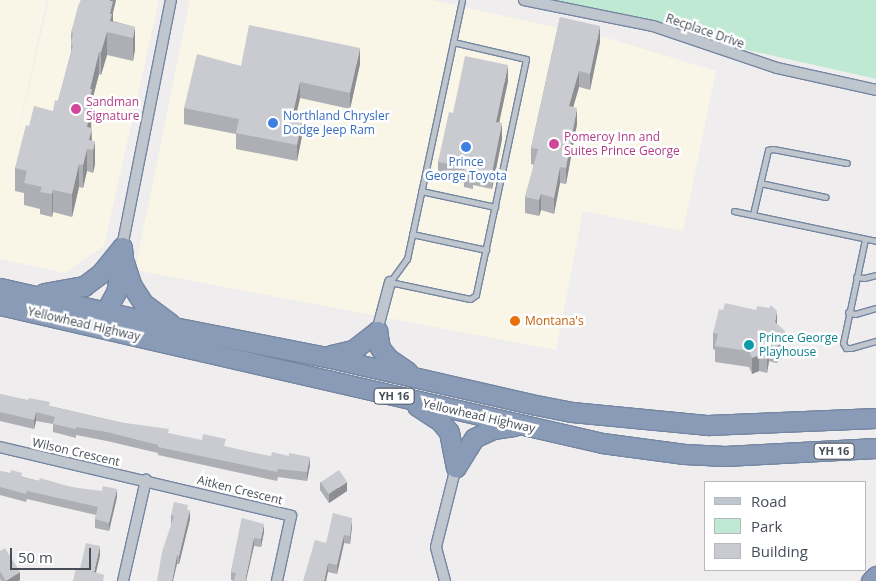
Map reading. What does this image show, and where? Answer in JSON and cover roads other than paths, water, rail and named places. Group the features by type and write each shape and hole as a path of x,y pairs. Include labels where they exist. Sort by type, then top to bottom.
{"highway":[{"path":"26,294 75,290 84,286 101,273 123,253"},
{"path":"47,316 94,318 105,312 116,292 123,253"},
{"path":"123,253 132,286 139,299 178,328"},
{"name":"Yellowhead Highway","path":"0,288 178,328 326,356 536,405 667,422 747,425 876,418"},
{"name":"Yellowhead Highway","path":"0,305 602,444 684,454 725,456 793,454 876,448"},
{"path":"326,356 353,350 377,331 380,348 389,359 419,378"},
{"path":"408,400 446,427 453,443 456,467"},
{"path":"456,467 474,438 493,430 521,425"},
{"path":"793,454 876,456"},
{"path":"871,581 876,576"}],"street":[{"path":"123,253 171,0"},
{"name":"Recplace Drive","path":"524,0 653,26 777,68 876,90"},
{"path":"377,331 390,282"},
{"name":"Wilson Crescent","path":"0,448 146,480"},
{"path":"445,581 436,547 456,467"},
{"path":"123,581 146,480"},
{"name":"Aitken Crescent","path":"146,480 291,516 277,581"}],"lane":[{"path":"453,42 526,59 476,296 474,298 390,282 404,264 412,234 421,191 462,0"},
{"path":"753,214 768,150 773,149 847,164"},
{"path":"760,182 826,197"},
{"path":"421,191 495,207"},
{"path":"734,211 876,241"},
{"path":"412,234 486,250"},
{"path":"865,238 842,340 843,346 851,348 876,341"},
{"path":"856,277 864,278 876,275"},
{"path":"848,312 855,314 876,308"}],"place":[{"name":"Sandman Signature","path":"76,109"},
{"name":"Northland Chrysler Dodge Jeep Ram","path":"273,123"},
{"name":"Pomeroy Inn and Suites Prince George","path":"554,144"},
{"name":"Prince George Toyota","path":"466,147"},
{"name":"Montana's","path":"515,321"},
{"name":"Prince George Playhouse","path":"749,345"}]}
